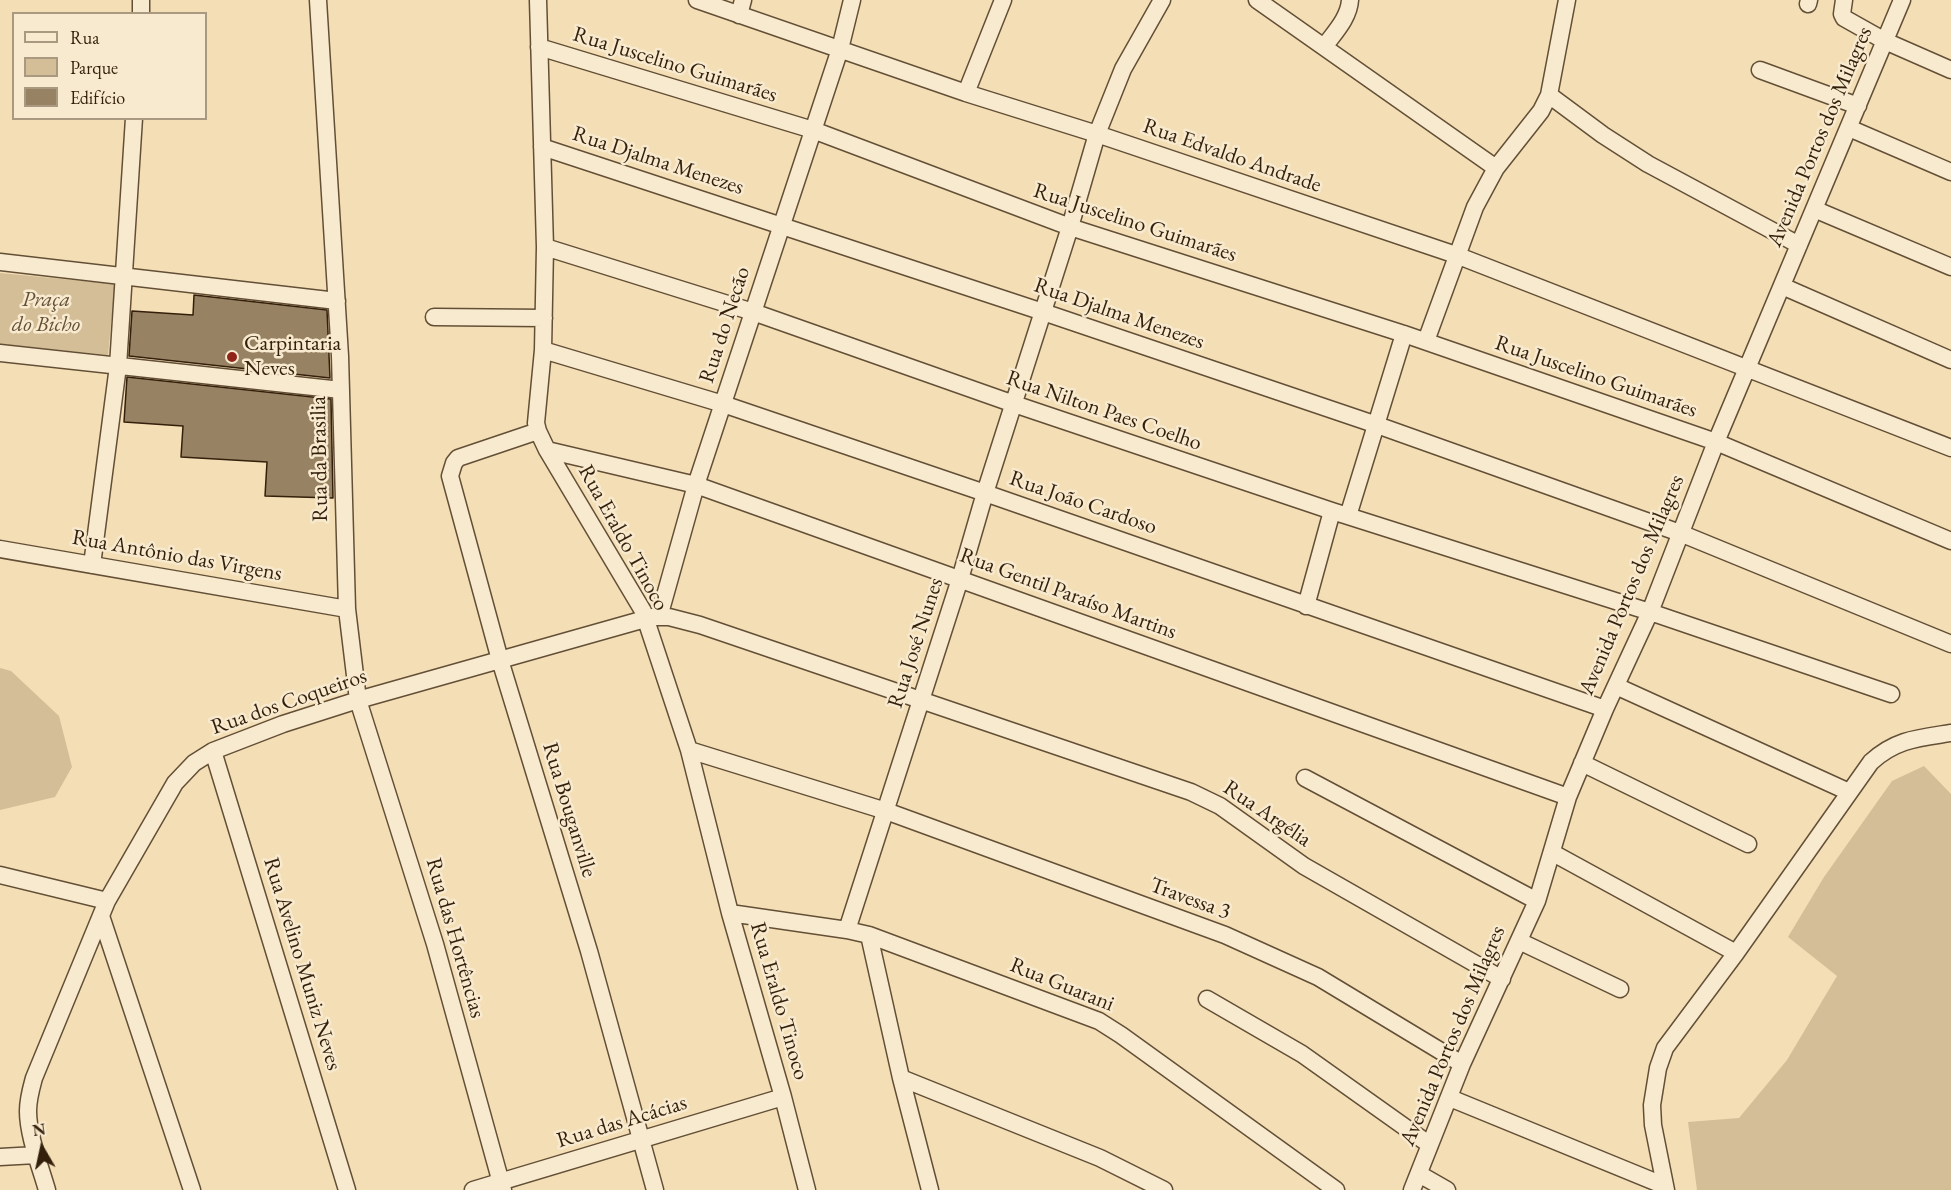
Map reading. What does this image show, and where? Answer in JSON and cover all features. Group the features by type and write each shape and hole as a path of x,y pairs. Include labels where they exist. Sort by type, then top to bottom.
{"street":[{"name":"Rua da Brasilia","path":"318,0 337,301 347,609 358,700"},
{"name":"Rua Eraldo Tinoco","path":"538,0 545,247 543,350 536,411 538,431 547,450 637,600 652,618 689,750 730,913 807,1190"},
{"name":"Rua Edvaldo Andrade","path":"697,0 741,8 840,49 966,93 1097,134 1456,255 1951,448"},
{"name":"Rua do Necão","path":"652,618 840,49 852,0"},
{"path":"966,93 1003,0"},
{"name":"Rua José Nunes","path":"847,930 960,579 1097,134 1123,69 1162,0"},
{"path":"1324,47 1343,21 1350,0"},
{"path":"1426,342 1475,207 1496,168 1541,111 1550,95 1567,0"},
{"path":"1844,0 1842,14 1844,18 1886,41 1951,70"},
{"name":"Avenida Portos dos Milagres","path":"1412,1190 1462,1064 1537,901 1568,797 1605,709 1650,612 1716,442 1902,0"},
{"path":"1268,3 1324,47 1496,168"},
{"name":"Rua Juscelino Guimarães","path":"539,47 813,130 1070,227 1404,334 1716,442 1951,541"},
{"path":"1760,70 1858,106"},
{"path":"1550,95 1603,135 1648,164 1799,245"},
{"path":"92,565 118,366 134,120"},
{"path":"1849,128 1951,172"},
{"name":"Rua Djalma Menezes","path":"542,147 782,225 1377,425 1680,533 1951,644"},
{"path":"1814,209 1951,267"},
{"name":"Rua Nilton Paes Coelho","path":"545,247 753,312 1014,405 1340,513 1650,612 1891,694"},
{"path":"0,262 337,301"},
{"path":"1782,286 1951,360"},
{"path":"434,317 544,318"},
{"path":"1306,606 1340,513 1377,425 1404,334"},
{"name":"Rua João Cardoso","path":"543,350 723,405 985,493 1605,709"},
{"path":"0,352 341,390"},
{"name":"Rua Bouganville","path":"538,431 455,460 450,476 500,660 590,951 655,1190"},
{"name":"Rua Gentil Paraíso Martins","path":"547,450 696,485 1568,797"},
{"name":"Rua Antônio das Virgens","path":"0,549 347,609"},
{"name":"Rua dos Coqueiros","path":"47,1190 36,1155 28,1113 29,1096 34,1078 104,909 175,783 194,763 213,751 284,724 358,700 652,618"},
{"name":"Rua Argélia","path":"652,618 700,625 1191,792 1220,806 1304,866 1502,979"},
{"path":"1616,686 1849,792"},
{"name":"Rua das Hortências","path":"358,700 435,944 501,1186"},
{"path":"1665,1188 1653,1125 1652,1105 1658,1068 1665,1048 1736,953 1871,762 1892,746 1919,738 1951,733"},
{"name":"Travessa 3","path":"689,750 886,811 1225,935 1318,977 1462,1064"},
{"name":"Rua Avelino Muniz Neves","path":"213,751 347,1190"},
{"path":"1582,763 1748,844"},
{"path":"1305,778 1537,901"},
{"path":"1553,853 1736,953"},
{"path":"0,875 104,909 192,1190"},
{"name":"Rua Guarani","path":"730,913 869,935 1076,1012 1110,1027 1336,1190"},
{"path":"869,935 901,1078 930,1190"},
{"path":"1519,941 1620,989"},
{"path":"1207,999 1302,1054 1430,1145"},
{"path":"901,1078 1100,1158 1164,1190"},
{"name":"Rua das Acácias","path":"473,1190 501,1186 783,1097"},
{"path":"1450,1098 1665,1188"},
{"path":"0,1157 36,1155"},
{"path":"1419,1174 1447,1190"}],"green space":[{"name":"Praça do Bicho","path":"0,273 115,284 108,355 0,344"},
{"path":"0,668 11,671 59,716 72,767 55,797 0,810"},
{"path":"1924,766 1951,794 1951,1190 1697,1190 1688,1122 1739,1118 1787,1060 1837,976 1788,937 1824,877 1892,781"}],"building":[{"path":"194,295 327,310 330,378 129,356 132,311 193,315"},
{"path":"127,377 331,399 333,498 265,496 267,462 181,457 183,426 124,422"}],"place":[{"name":"Carpintaria Neves","path":"232,357"}]}
